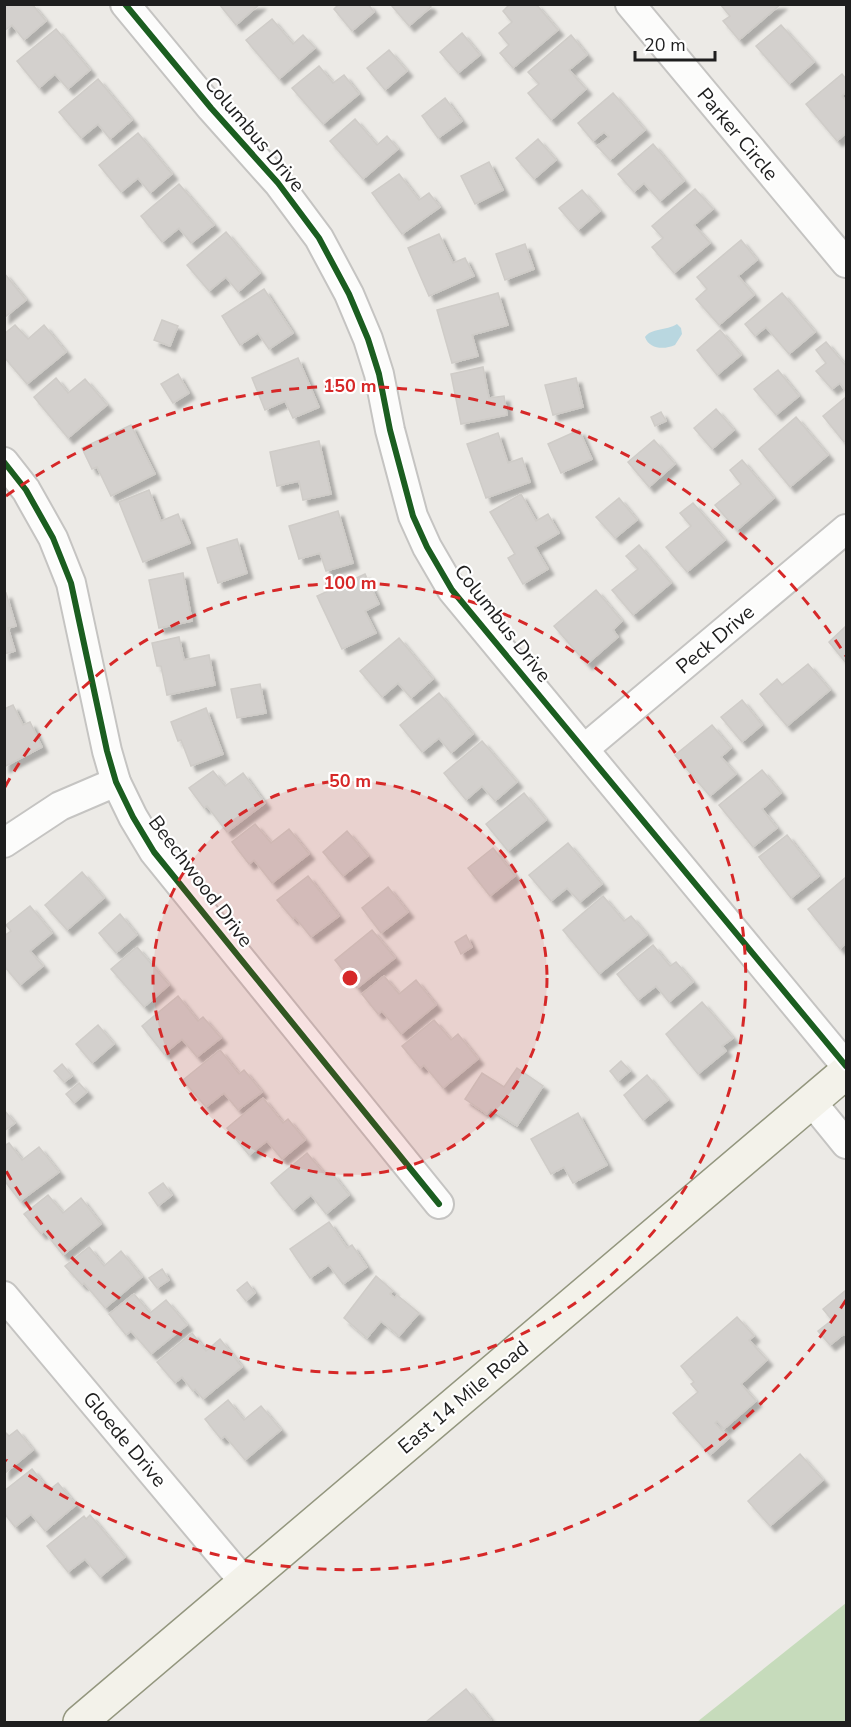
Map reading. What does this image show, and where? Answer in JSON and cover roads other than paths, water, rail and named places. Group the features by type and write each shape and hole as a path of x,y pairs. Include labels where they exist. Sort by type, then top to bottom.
{"main road":[{"name":"East 14 Mile Road","path":"80,1722 846,1072"}],"street":[{"name":"Columbus Drive","path":"125,4 211,108 278,183 319,238 349,294 369,339 413,516 427,547 452,590 846,1066"},
{"name":"Parker Circle","path":"630,4 846,263"},
{"name":"Beechwood Drive","path":"4,462 26,490 53,538 71,583 107,752 116,782 132,817 154,852 439,1204"},
{"name":"Peck Drive","path":"584,749 846,529"},
{"path":"4,843 60,806 116,782"},
{"path":"811,1101 846,1144"},
{"name":"Gloede Drive","path":"4,1296 245,1583"}],"water":[{"path":"677,324 682,334 675,345 666,348 653,346 645,337 651,332"}]}
